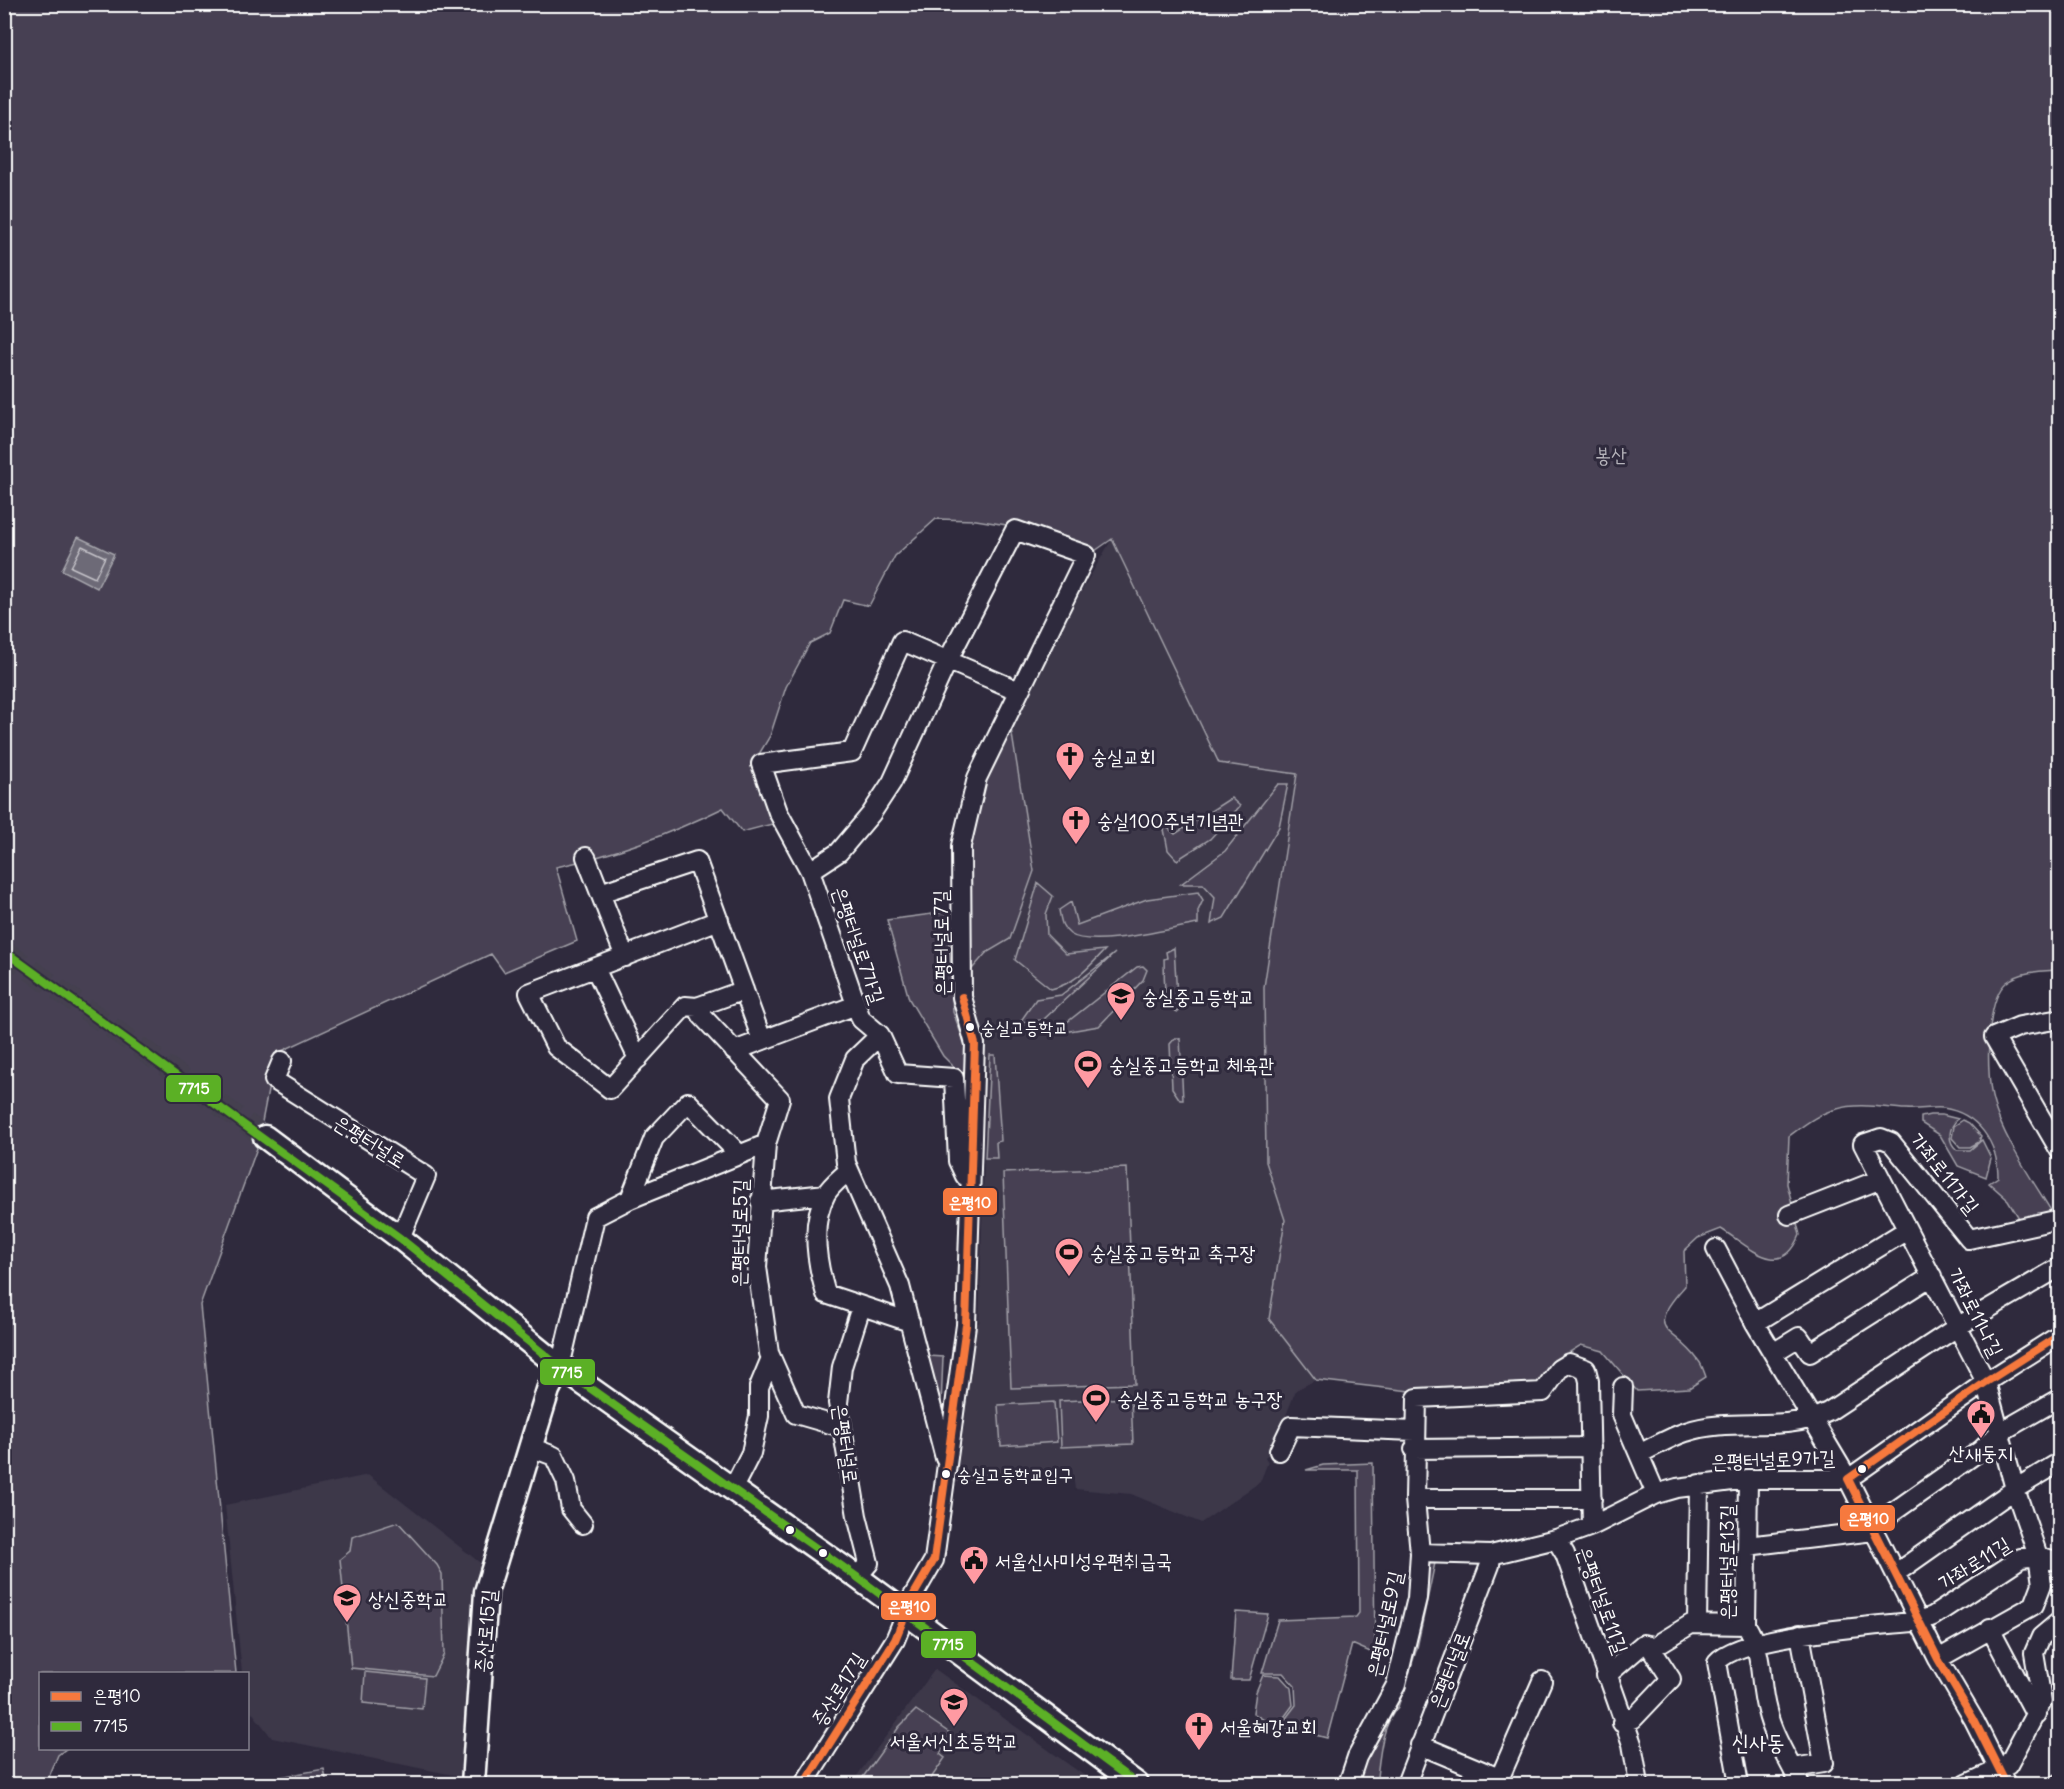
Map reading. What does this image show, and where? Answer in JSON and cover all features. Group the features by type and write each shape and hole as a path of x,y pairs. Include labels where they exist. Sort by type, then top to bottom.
{"main road":[{"path":"265,1137 400,1238 560,1367 857,1577 1137,1785"},
{"name":"증산로15길","path":"473,1785 486,1592 548,1390 560,1367"}],"street":[{"name":"은평터널로7가길","path":"810,871 839,852 872,814 892,782 948,660 1015,530"},
{"name":"은평터널로7길","path":"905,1613 934,1560 966,1326 975,1044 962,997 961,846 977,778 1086,555 1015,530"},
{"name":"은평터널로7가길","path":"969,1183 958,1161 954,1078 898,1074 880,1035 861,1019 810,871 778,812 761,764 852,752 902,641 1019,692"},
{"path":"586,857 625,957"},
{"path":"600,893 697,861 762,1040"},
{"path":"719,920 529,993 556,1047 610,1089 685,1006 697,1007 744,990"},
{"path":"595,968 638,1059"},
{"path":"734,1050 856,1005"},
{"name":"은평터널로5길","path":"697,1007 702,1016 780,1099 766,1144 760,1201 757,1267 771,1358 796,1414 841,1427"},
{"path":"2060,1018 2020,1026 1994,1036 2060,1151"},
{"name":"은평터널로7길","path":"880,1035 855,1059 839,1099 849,1170 900,1286 947,1466"},
{"name":"은평터널로","path":"282,1061 274,1080 426,1176 400,1238"},
{"name":"은평터널로5길","path":"630,1199 654,1138 687,1102 739,1154"},
{"name":"가좌로11가길","path":"1863,1144 1881,1138 1891,1142 1971,1239 2060,1219"},
{"name":"은평터널로5길","path":"630,1199 766,1144"},
{"name":"가좌로11나길","path":"1863,1144 1986,1382 2015,1489 2038,1556"},
{"path":"849,1170 826,1194 817,1228 818,1269 826,1294 910,1322"},
{"path":"1789,1215 1881,1179"},
{"path":"760,1201 826,1194"},
{"path":"560,1367 595,1217 630,1199"},
{"path":"1755,1323 1907,1230"},
{"path":"1716,1249 1755,1323 1848,1479 1938,1659 1974,1720 2002,1778"},
{"path":"1639,1454 1686,1431 1726,1426 1781,1425 1813,1419 1828,1412 1957,1327 2060,1267"},
{"path":"1773,1353 1799,1337 1810,1353 1932,1276"},
{"name":"은평터널로","path":"857,1577 868,1563 838,1403 842,1367 861,1307"},
{"path":"1848,1479 1986,1382 2060,1335"},
{"path":"732,1490 751,1453 759,1416 759,1387 771,1358"},
{"name":"은평터널로9길","path":"1348,1785 1357,1757 1396,1685 1417,1598 1420,1553 1415,1499 1414,1431 1417,1398 1543,1392 1559,1369 1569,1363 1586,1370 1589,1381 1591,1447"},
{"path":"1623,1387 1622,1415 1656,1494"},
{"path":"1874,1531 1879,1522 1981,1450 1999,1433 2060,1398"},
{"path":"1279,1451 1291,1426 1414,1431"},
{"path":"530,1447 554,1456 566,1481 571,1509 584,1524"},
{"path":"1414,1449 1591,1447 1592,1526"},
{"path":"2015,1489 2060,1462"},
{"name":"은평터널로9가길","path":"1420,1553 1491,1555 1556,1539 1592,1526 1656,1494 1700,1484 1748,1479 1848,1479"},
{"name":"은평터널로13길","path":"1748,1479 1746,1625 1756,1642 1767,1711 1796,1776 1824,1763 1800,1634"},
{"name":"은평터널로9가길","path":"1697,1624 1700,1484"},
{"name":"가좌로11길","path":"1896,1573 2015,1489"},
{"path":"1415,1499 1592,1499"},
{"path":"1747,1545 1874,1531"},
{"name":"은평터널로11길","path":"1556,1539 1565,1554 1622,1723 1632,1744 1639,1785"},
{"name":"은평터널로","path":"1406,1785 1490,1565 1491,1555"},
{"path":"2038,1556 2060,1562"},
{"name":"가좌로11길","path":"1756,1642 1800,1634 1920,1621 1933,1616 2021,1558 2038,1556 2042,1584 2034,1605 1938,1659"},
{"name":"증산로17길","path":"804,1785 895,1640 905,1613"},
{"path":"2002,1778 2042,1701 2034,1653 2041,1637 2060,1621"},
{"name":"은평터널로11길","path":"1606,1676 1639,1645 1650,1646 1691,1624 1697,1624"},
{"path":"1697,1624 1746,1625"},
{"path":"1990,1628 2036,1715"},
{"name":"은평터널로13길","path":"1739,1785 1717,1662 1724,1654 1756,1642"},
{"path":"1622,1723 1634,1718 1671,1679 1650,1646"},
{"path":"1420,1745 1498,1781 1542,1681"},
{"path":"1967,1785 2002,1778"}],"shaded area":[{"name":"숭실중고등학교","path":"1112,539 1219,763 1297,774 1264,987 1266,1162 1285,1220 1269,1318 1316,1380 1296,1390 1272,1451 1265,1457 1268,1462 1260,1482 1201,1523 1131,1494 1075,1489 1072,1470 952,1483 976,1323 979,1323 987,1058 969,982 970,887 1016,702"},
{"name":"상신중학교","path":"368,1475 483,1565 463,1777 272,1738 249,1708 249,1672 242,1672 225,1505"},
{"name":"서울서신초등학교","path":"935,1669 1096,1784 851,1784"}],"green space":[{"name":"봉산","path":"5,5 2059,5 2059,970 2025,974 2007,982 2000,991 1995,1004 1989,1038 1989,1074 1997,1115 2019,1159 2053,1214 2022,1223 2008,1200 1989,1183 1998,1177 1994,1153 1984,1132 1966,1116 1943,1108 1846,1107 1818,1116 1789,1136 1787,1184 1800,1235 1792,1249 1784,1256 1774,1258 1764,1256 1721,1229 1698,1238 1684,1251 1685,1286 1665,1313 1663,1322 1666,1328 1689,1349 1703,1368 1706,1377 1689,1388 1637,1391 1603,1351 1581,1345 1552,1363 1537,1386 1419,1392 1316,1380 1269,1319 1285,1220 1266,1162 1264,987 1297,774 1219,763 1112,539 1092,553 1019,527 976,520 936,519 895,556 869,606 843,600 830,633 810,643 786,687 770,736 753,764 776,823 742,832 723,808 641,843 556,867 577,941 504,972 491,954 275,1054 257,1148 200,1305 236,1672 39,1672 39,1750 65,1750 58,1755 46,1784 5,1784"},
{"path":"1010,722 1034,871 1010,939 986,953 966,976 966,850 982,775"},
{"path":"1278,784 1288,784 1279,827 1224,918 1211,924 1215,897 1203,884 1181,884 1225,851"},
{"path":"1231,798 1240,806 1210,839 1177,860 1168,850 1163,824 1175,834"},
{"path":"1038,883 1053,896 1046,914 1047,935 1066,954 1105,950 1074,979 1051,989 1015,960"},
{"path":"1198,892 1203,900 1198,911 1198,924 1132,936 1080,938 1065,929 1059,910 1071,902 1077,925 1147,899"},
{"path":"947,912 953,1012 967,1049 968,1081 943,1056 909,999 887,920"},
{"path":"1174,948 1178,1012 1173,1009 1166,998 1164,981 1166,952"},
{"path":"1115,953 1043,1020 1020,1022 1036,999 1061,995"},
{"path":"1143,966 1147,970 1143,980 1099,1026 1052,1034 1137,967"},
{"path":"1175,1038 1180,1038 1183,1100 1180,1100 1172,1088 1170,1044"},
{"path":"990,1055 995,1055 1001,1141 996,1142 997,1158 985,1158"},
{"path":"1930,1115 1958,1119 1952,1126 1950,1134 1950,1139 1957,1150 1970,1150 1982,1140 1991,1158 1986,1177 1958,1166 1940,1135 1921,1123 1921,1117"},
{"path":"1963,1120 1981,1136 1979,1142 1970,1147 1960,1147 1952,1138 1954,1126"},
{"name":"숭실중고등학교 축구장","path":"1127,1168 1135,1384 1011,1388 1003,1173"},
{"path":"927,1356 943,1357 941,1406 935,1404"},
{"name":"숭실중고등학교 농구장","path":"1131,1398 1133,1444 1061,1447 1059,1401"},
{"path":"1054,1402 1057,1442 1001,1446 998,1405"},
{"path":"1373,1463 1375,1654 1352,1644 1327,1738 1270,1723 1283,1722 1296,1705 1295,1686 1283,1673 1262,1673 1278,1620 1356,1617 1359,1613 1358,1470 1306,1470 1323,1465"},
{"path":"398,1522 437,1565 442,1574 444,1654 433,1676 351,1668 340,1559 350,1551 352,1537"},
{"path":"1436,1558 1417,1648 1398,1707 1388,1722 1381,1749 1377,1777 1398,1784 1354,1784 1392,1704 1424,1560"},
{"path":"1236,1612 1268,1614 1249,1680 1231,1680"},
{"path":"365,1672 425,1678 422,1709 363,1703"},
{"path":"1263,1675 1280,1676 1291,1688 1293,1705 1282,1720 1267,1722 1253,1713 1256,1692"},
{"path":"916,1710 951,1734 940,1754 945,1758 927,1784 858,1784 899,1727"},
{"path":"324,1769 327,1784 269,1784 268,1779"}],"water":[{"path":"78,537 114,554 97,588 62,570"}],"tunnel":[{"path":"4,951 265,1137"}],"transit line":[{"name":"7715","path":"4,951 400,1238 560,1367 857,1577 1137,1784"},
{"name":"은평10","path":"804,1784 895,1640 913,1596 934,1560 966,1325 975,1044 962,997"},
{"name":"은평10","path":"2006,1784 1974,1720 1938,1659 1848,1479 1986,1382 2060,1335"}],"place":[{"name":"숭실교회","path":"1070,782"},
{"name":"숭실100주년기념관","path":"1076,846"},
{"name":"숭실중고등학교","path":"1121,1022"},
{"name":"숭실고등학교","path":"970,1027"},
{"name":"숭실중고등학교 체육관","path":"1088,1090"},
{"name":"숭실중고등학교 축구장","path":"1069,1278"},
{"name":"숭실중고등학교 농구장","path":"1096,1424"},
{"name":"산새둥지","path":"1981,1440"},
{"name":"숭실고등학교입구","path":"946,1474"},
{"name":"서울신사미성우편취급국","path":"974,1586"},
{"name":"상신중학교","path":"347,1624"},
{"name":"서울서신초등학교","path":"954,1728"},
{"name":"서울혜강교회","path":"1199,1752"}],"district":[{"name":"신사동","path":"1758,1742"}]}
